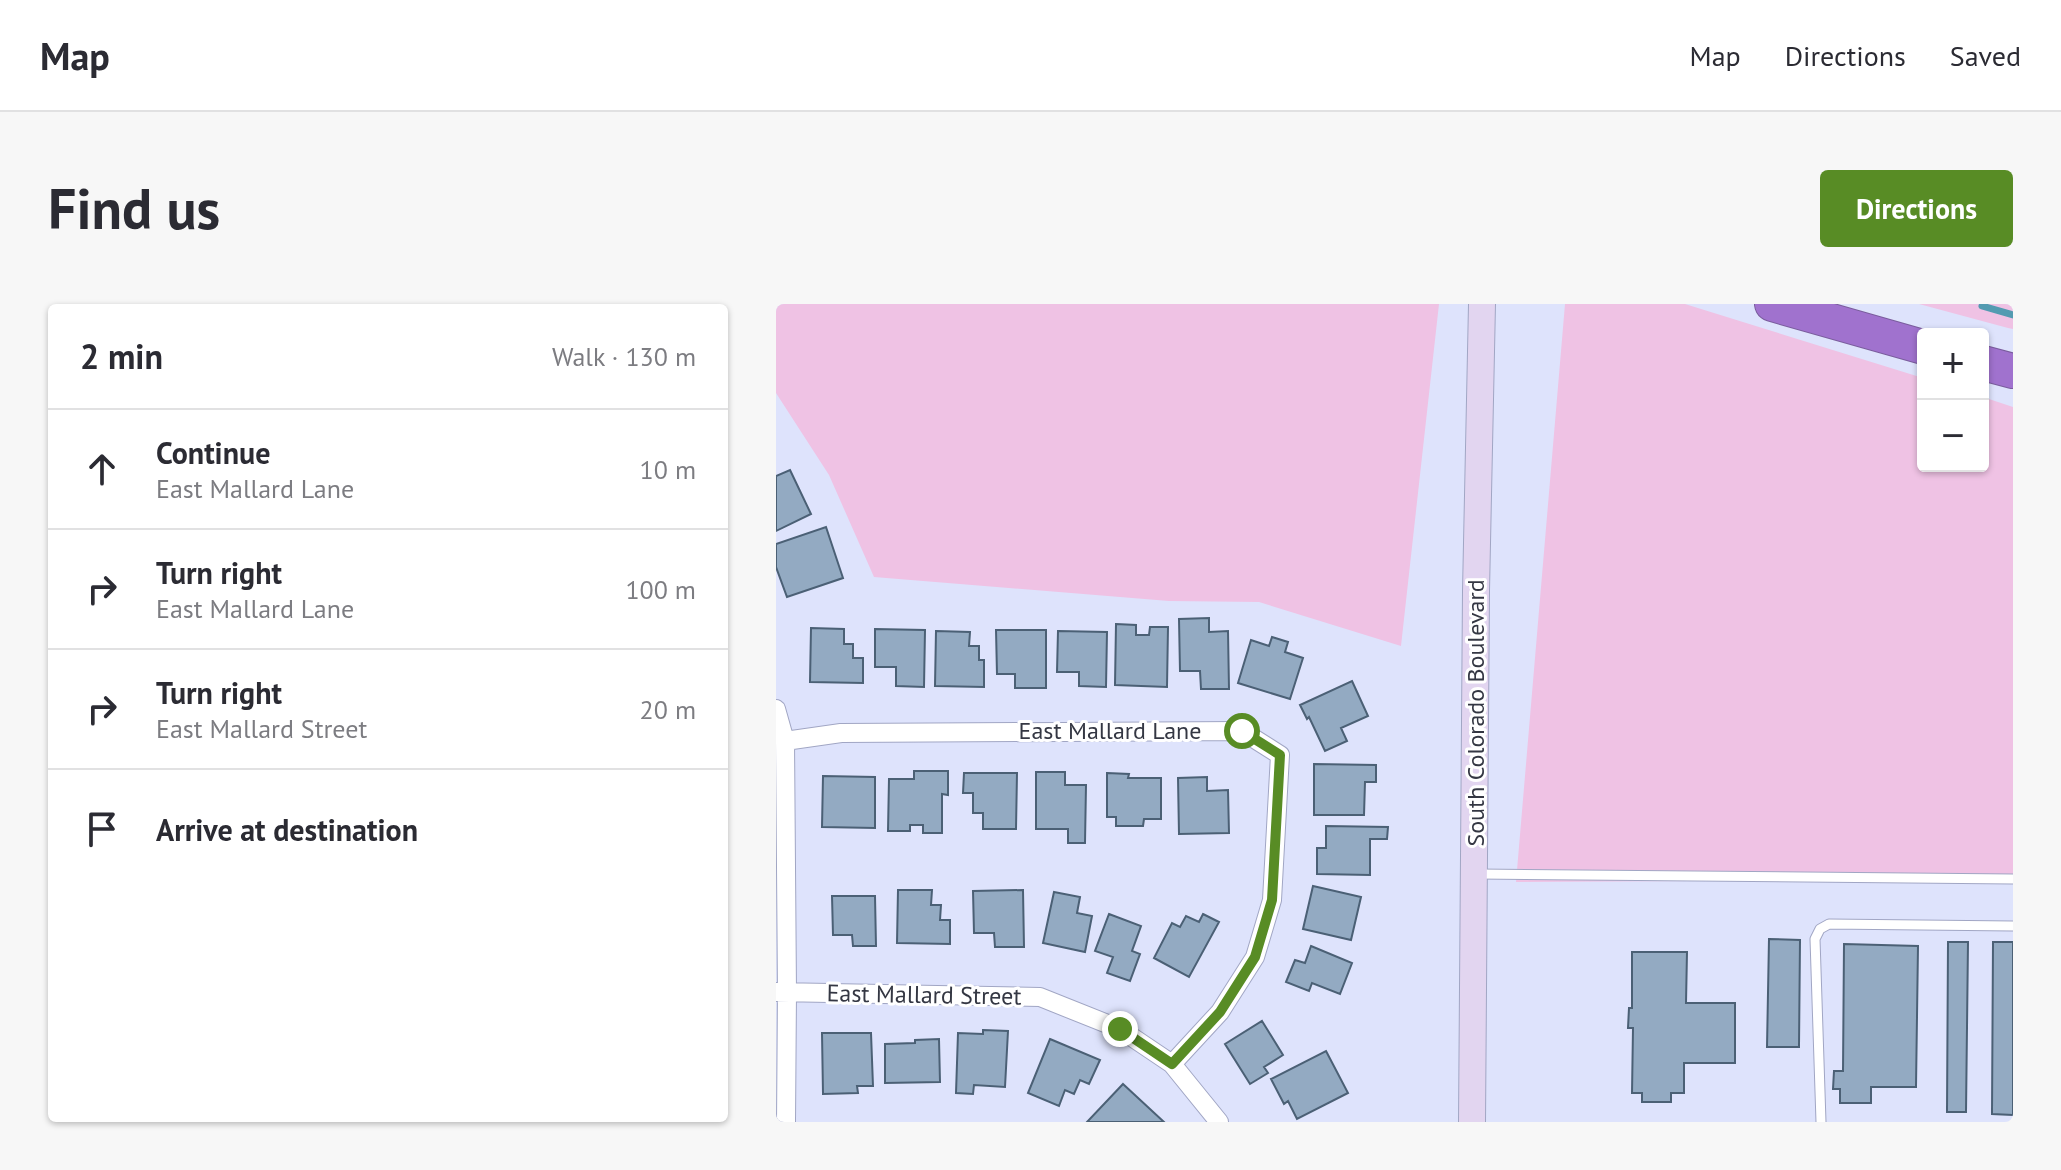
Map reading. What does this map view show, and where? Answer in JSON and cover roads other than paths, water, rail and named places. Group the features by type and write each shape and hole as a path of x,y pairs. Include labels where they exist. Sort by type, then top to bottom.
{"highway":[{"path":"1772,304 1917,345"},
{"path":"1989,365 2013,371"}],"main road":[{"name":"South Colorado Boulevard","path":"1472,1122 1476,591 1482,304"}],"street":[{"path":"776,709 785,741 782,992 786,1122"},
{"name":"East Mallard Lane","path":"785,741 841,733 1242,731 1280,755 1272,900 1255,957 1220,1012 1172,1064"},
{"name":"East Mallard Street","path":"782,992 1040,997 1120,1029 1172,1064 1219,1122"}],"lane":[{"path":"1475,874 2013,879"},
{"path":"1821,1122 1815,939 1820,929 1829,924 2013,926"}],"waterway":[{"path":"1982,306 2013,315"}]}
